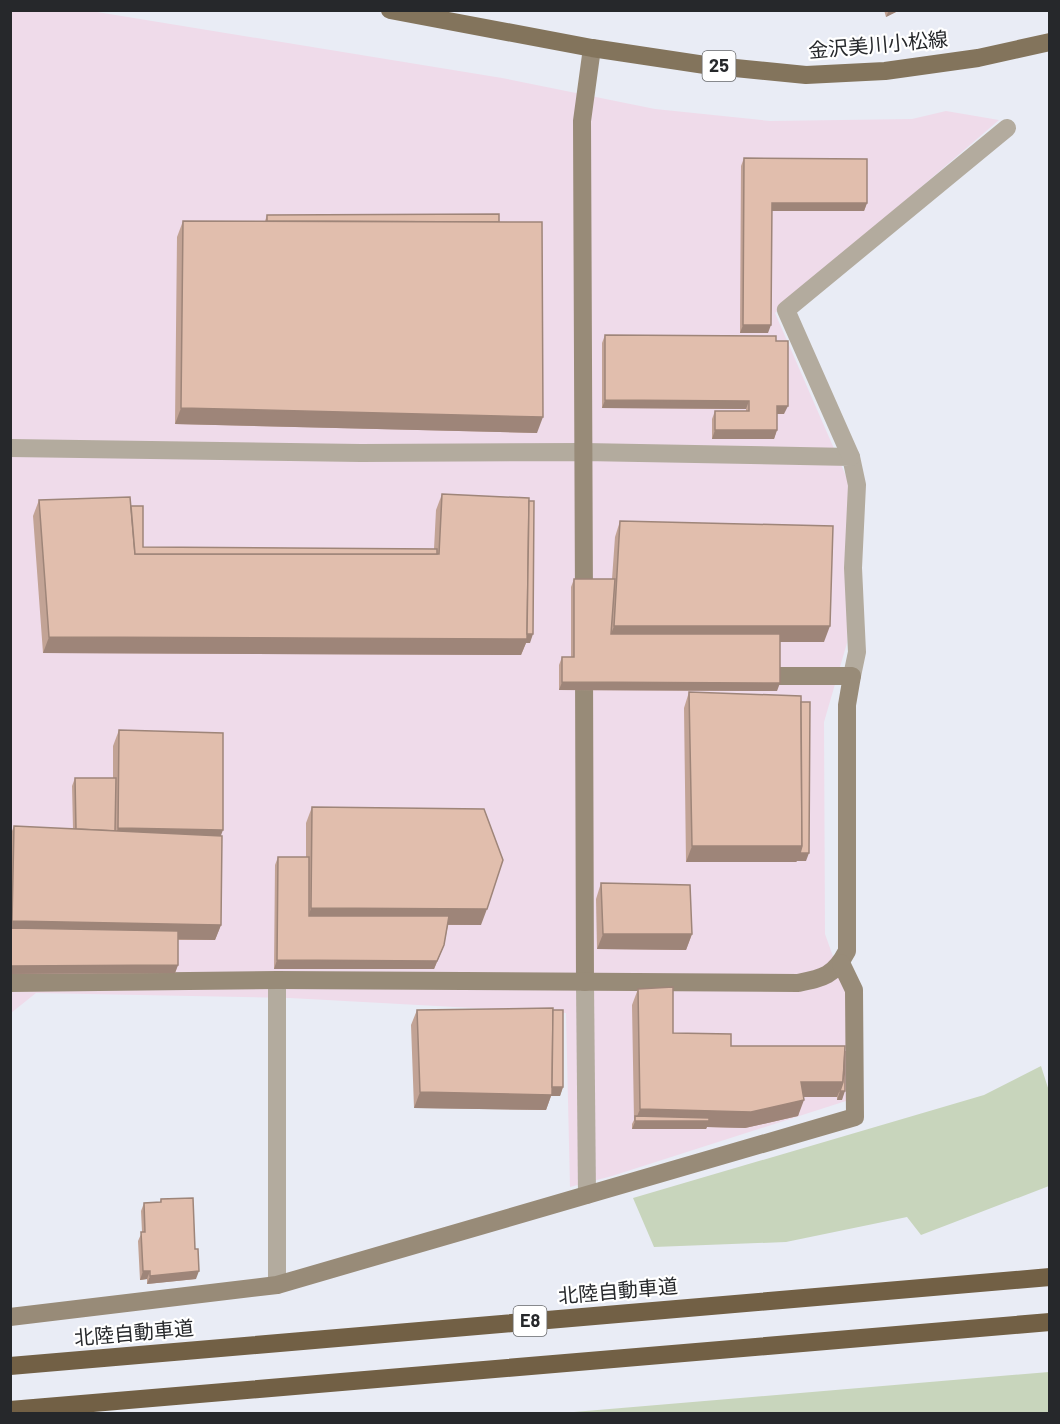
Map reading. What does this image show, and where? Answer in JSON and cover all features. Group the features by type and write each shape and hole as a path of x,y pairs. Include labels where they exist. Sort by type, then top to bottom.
{"highway":[{"name":"北陸自動車道","path":"10,1366 1050,1277"},
{"name":"E8","path":"10,1410 1050,1322"}],"main road":[{"name":"金沢美川小松線","path":"390,10 592,48 705,65 806,75 885,71 978,58 1050,42"}],"street":[{"path":"584,617 582,121 592,48"},
{"path":"10,982 277,980 798,983 824,977 841,963 847,951 847,705 857,652 853,568 857,485 851,457 786,310 1007,128"},
{"path":"10,448 361,453 584,452 851,457"},
{"path":"584,653 590,676 585,982 587,1195"},
{"path":"736,676 852,676"},
{"path":"10,1317 277,1285 855,1117 854,990 841,963"},
{"path":"277,980 277,1285"}],"shaded area":[{"path":"11,11 91,11 502,78 655,109 770,121 912,119 946,111 999,120 775,313 849,483 847,643 824,722 825,934 849,1001 849,1100 612,1176 570,1187 566,1013 290,998 36,993 11,1013"}],"green space":[{"path":"1041,1066 1049,1091 1049,1186 921,1235 907,1217 786,1242 654,1247 633,1198 984,1095"},
{"path":"1049,1372 1049,1413 562,1413"}],"building":[{"path":"744,158 867,159 867,203 772,203 771,325 743,325"},
{"path":"499,214 499,222 267,221 267,215"},
{"path":"183,221 542,222 543,417 181,408"},
{"path":"605,335 776,336 776,341 788,341 788,406 777,406 777,430 715,430 715,411 749,411 749,401 605,400"},
{"path":"442,494 529,498 527,639 49,637 39,500 130,497 135,554 439,554"},
{"path":"529,501 534,501 533,634 527,634"},
{"path":"131,506 143,506 143,547 437,549 437,554 135,554"},
{"path":"620,521 833,526 830,626 614,626"},
{"path":"574,579 615,579 611,634 780,634 780,683 562,682 562,657 574,657"},
{"path":"689,692 801,696 802,846 692,846"},
{"path":"801,702 810,702 809,853 800,853 802,846"},
{"path":"119,730 223,733 223,830 118,828"},
{"path":"75,778 116,778 115,831 76,829"},
{"path":"312,807 484,809 503,860 487,909 311,908"},
{"path":"14,826 222,836 221,925 12,921"},
{"path":"278,857 309,857 309,916 449,916 444,945 437,961 277,960"},
{"path":"601,883 690,885 692,934 603,934"},
{"path":"10,928 178,931 178,965 10,966"},
{"path":"673,987 673,1033 731,1034 731,1046 845,1046 843,1082 801,1082 804,1100 751,1112 640,1109 638,989"},
{"path":"553,1008 552,1095 420,1092 417,1010"},
{"path":"553,1010 563,1010 563,1087 552,1087"},
{"path":"845,1051 845,1091 840,1091 843,1082"},
{"path":"635,1116 709,1118 709,1121 635,1121"},
{"path":"193,1198 195,1249 198,1249 199,1271 150,1276 150,1271 143,1271 141,1232 145,1232 144,1203 161,1202 161,1199"}]}
